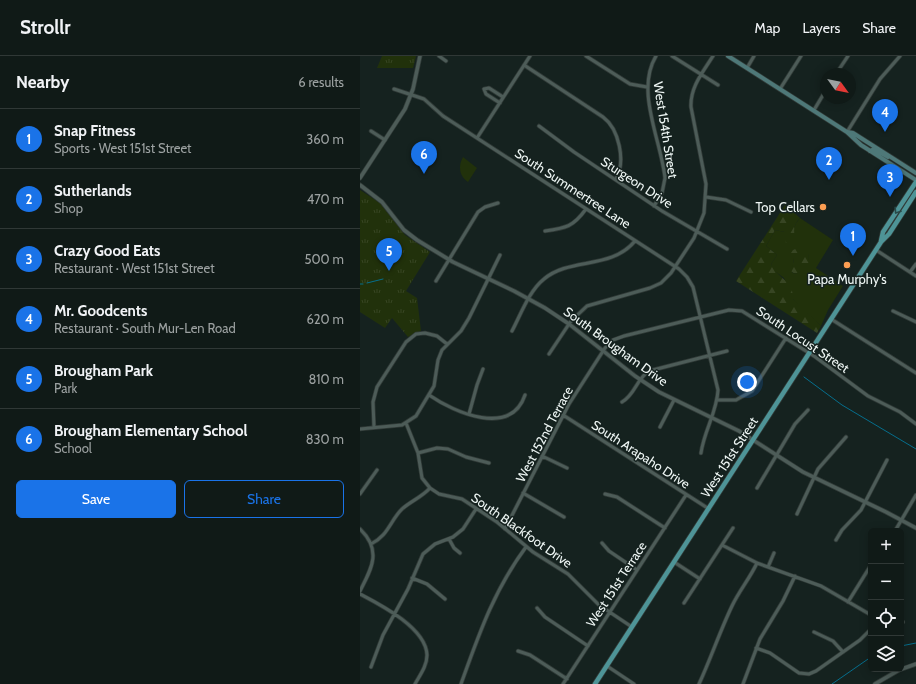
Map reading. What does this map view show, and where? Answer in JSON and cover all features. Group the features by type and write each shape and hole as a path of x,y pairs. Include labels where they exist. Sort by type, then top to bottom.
{"main road":[{"path":"728,56 814,110 847,132 870,151 916,181"},
{"path":"847,132 853,133 916,173"},
{"path":"870,151 874,149 883,155 892,157"},
{"name":"West 151st Street","path":"881,242 883,232 916,181"},
{"name":"West 151st Street","path":"595,684 881,242 889,234 916,192"}],"street":[{"path":"360,178 405,109 411,95 420,56"},
{"path":"439,56 446,61"},
{"path":"477,138 530,56"},
{"path":"586,56 630,84 647,87"},
{"name":"West 154th Street","path":"654,206 662,193 665,178 647,87 650,68 656,56"},
{"path":"672,56 718,85"},
{"path":"549,354 569,324 582,309 593,303 654,286 666,278 697,232 706,197 705,173 691,107 692,91 713,56"},
{"path":"747,68 754,56"},
{"path":"780,89 801,56"},
{"path":"840,68 848,56"},
{"path":"847,132 880,79 900,56"},
{"path":"524,65 610,123 615,133 621,160 620,170 616,179"},
{"path":"500,102 486,94 484,89 490,88 504,96"},
{"name":"South Summertree Lane","path":"394,89 424,99 443,116 683,272 690,282 700,317 718,390 718,400"},
{"path":"814,110 820,100"},
{"name":"Sturgeon Drive","path":"539,126 574,152 654,206 727,249"},
{"path":"371,131 385,140"},
{"name":"South Brougham Drive","path":"360,185 382,202 397,223 411,237 449,260 529,299 569,324 641,380 674,400 711,417 813,478 916,528"},
{"path":"706,197 726,200 751,212"},
{"path":"436,281 478,212 485,207 498,203"},
{"path":"545,231 570,226 586,209"},
{"path":"512,331 529,299 540,283 551,274 618,256 625,252 635,241"},
{"path":"876,250 916,276"},
{"path":"360,430 406,423 416,416 436,381 438,360 447,344 463,328 489,280 500,255"},
{"path":"910,272 916,264"},
{"name":"South Locust Street","path":"604,351 611,342 619,338 729,310 742,311 810,353 859,390 900,412 916,424"},
{"path":"893,311 916,322"},
{"path":"832,319 916,373"},
{"path":"374,427 373,402 377,388 406,342 416,334 424,332 434,334 447,344"},
{"path":"701,453 704,435 718,400 736,400 752,391 786,338"},
{"name":"West 152nd Terrace","path":"505,529 563,415 604,351"},
{"path":"622,402 628,398 649,371 727,351"},
{"path":"469,414 476,384 483,369"},
{"path":"429,395 441,403 469,414 497,419 507,417 519,407 525,394"},
{"path":"660,427 674,400"},
{"path":"757,488 798,420 808,410"},
{"name":"South Arapaho Drive","path":"563,415 709,509"},
{"path":"371,544 386,533 402,509 430,488 422,478 418,453 406,423"},
{"path":"797,514 813,478 826,458 846,437"},
{"path":"418,453 437,448 448,449 466,457 489,463"},
{"path":"542,456 567,468"},
{"path":"836,540 842,530 855,517 865,502 887,460"},
{"path":"360,494 377,470"},
{"name":"South Blackfoot Drive","path":"430,488 439,494 462,499 505,529 526,547 568,574 591,599 632,627"},
{"path":"523,493 564,517"},
{"path":"605,494 617,497 665,528"},
{"name":"West 151st Terrace","path":"563,684 686,495"},
{"path":"896,528 916,495"},
{"path":"371,667 380,640 412,578 417,563 426,551 435,544 449,539 463,529 476,509"},
{"path":"684,603 733,528"},
{"path":"360,529 371,544 373,562 360,591"},
{"path":"449,539 452,545 460,553"},
{"path":"602,543 609,551 637,570"},
{"path":"722,545 757,563 822,586 868,613"},
{"path":"461,684 488,610 503,581 526,547"},
{"path":"768,567 774,553"},
{"path":"674,562 700,579"},
{"path":"699,684 721,629 733,604 757,563"},
{"path":"848,602 868,570"},
{"path":"743,684 756,648 790,588 795,576"},
{"path":"412,578 427,584 445,599"},
{"path":"360,594 394,614 410,626 423,642 426,648 425,663 415,684"},
{"path":"537,608 545,618 588,646"},
{"path":"814,632 833,641 843,652"},
{"path":"756,648 770,653 795,670 804,674 816,671 860,640 868,632"},
{"path":"518,652 530,655 567,679"},
{"path":"875,684 899,670 916,664"},
{"path":"607,666 634,684"},
{"path":"881,680 884,684"}],"green space":[{"path":"382,56 416,56 413,68 377,68"},
{"path":"463,157 477,168 468,182 465,180 460,171 460,164"},
{"path":"360,190 380,203 405,235 430,252 406,291 417,298 421,331 408,337 392,318 385,328 360,312"},
{"path":"785,205 800,218 794,228 796,240 786,244 785,232 775,230 766,246 777,255 771,264 791,288 793,299 821,326 817,333 736,281"},
{"path":"800,218 833,240 816,268 843,286 828,310 821,326 793,299 784,278 773,270 771,264 777,255 766,246 775,230 785,232 793,230","holes":["809,247 808,260 804,270 795,274 792,272 794,259 793,250"]},
{"path":"806,244 810,247 808,260 810,264 807,270 795,274 791,271 794,260 791,253 793,250"}],"waterway":[{"path":"367,283 383,279"},
{"path":"804,377 842,405 916,449"},
{"path":"904,645 916,643"},
{"path":"832,684 868,659"}],"place":[{"name":"Mr. Goodcents","path":"885,132"},
{"name":"Brougham Elementary School","path":"424,174"},
{"name":"Sutherlands","path":"829,180"},
{"name":"Crazy Good Eats","path":"890,197"},
{"name":"Top Cellars","path":"823,207"},
{"name":"Snap Fitness","path":"853,256"},
{"name":"Papa Murphy's","path":"847,265"},
{"name":"Brougham Park","path":"389,271"}]}
